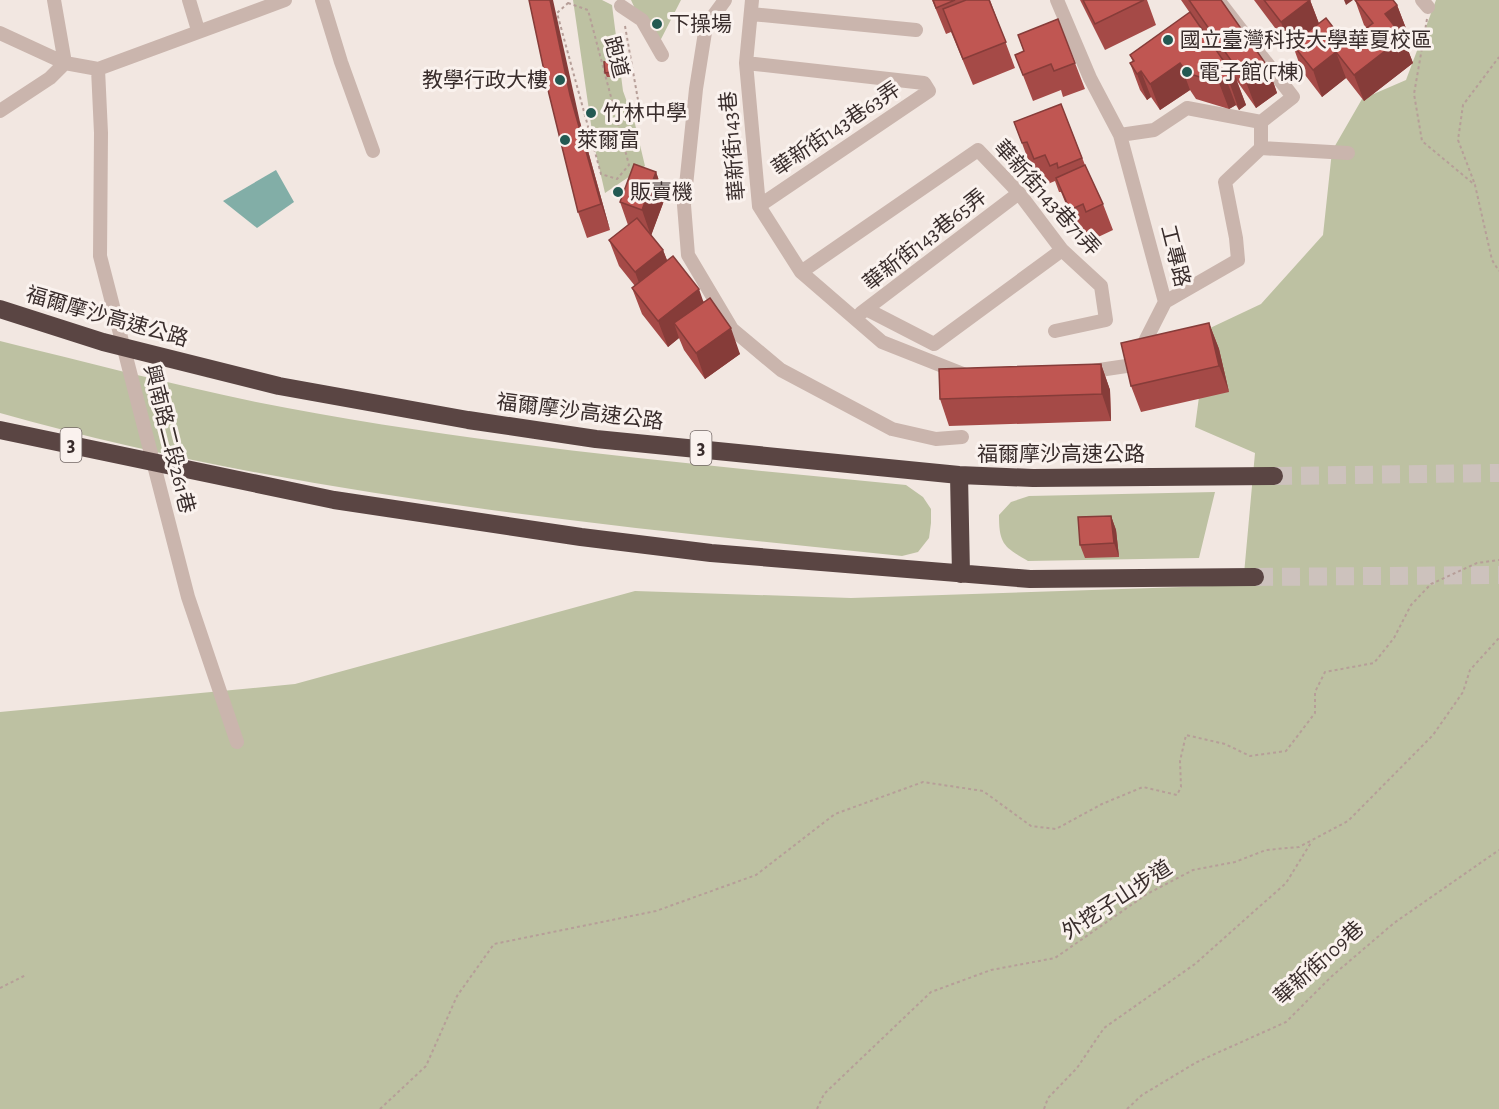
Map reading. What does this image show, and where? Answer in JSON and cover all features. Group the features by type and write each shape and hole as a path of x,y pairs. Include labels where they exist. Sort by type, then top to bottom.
{"highway":[{"name":"福爾摩沙高速公路","path":"0,309 111,344 279,386 468,420 596,439 959,475 1033,478 1274,476"},
{"name":"3","path":"0,430 334,500 581,537 711,553 1030,579 1255,577"},
{"path":"959,475 961,574"}],"street":[{"path":"54,0 65,63"},
{"path":"189,0 198,30"},
{"path":"0,33 65,63 98,69 198,30 285,0"},
{"path":"322,0 341,62 373,151"},
{"path":"725,0 706,26 696,89 684,205 688,255 732,329 781,370 892,429 936,439 962,437"},
{"name":"工專路","path":"1057,0 1090,78 1120,135 1165,302 1238,260 1226,182 1261,148"},
{"path":"1120,135 1154,129 1187,108 1261,122 1293,98 1218,0"},
{"path":"621,6 642,20 662,55"},
{"path":"752,7 916,30"},
{"name":"華新街143巷","path":"752,7 747,63 759,206 801,272 882,342 969,376 980,376"},
{"path":"0,111 50,78 65,63"},
{"name":"華新街143巷63弄","path":"747,63 924,83 929,92 759,206"},
{"name":"興南路二段261巷","path":"98,69 101,133 100,256 188,597 237,742"},
{"path":"1261,122 1261,148 1348,153"},
{"name":"華新街143巷71弄","path":"801,272 978,150 1019,193 1062,250 1101,286 1106,320 1055,331"},
{"name":"華新街143巷65弄","path":"854,317 868,310 1019,193"},
{"path":"868,310 934,344 1062,250"},
{"path":"1074,375 1132,365 1165,302"}],"path":[{"name":"跑道","path":"568,3 588,10 629,165 617,179 601,174 562,40 557,13 568,3"},
{"path":"1425,3 1414,94 1422,141 1475,185"},
{"path":"621,6 641,117"},
{"path":"1499,57 1463,105 1458,140 1475,185 1492,260 1499,272"},
{"path":"380,1109 426,1066 457,996 494,944 656,911 756,875 835,814 923,782 983,791 1031,826 1056,829 1102,804 1143,788 1177,795 1181,787 1180,761 1186,735 1225,744 1250,756 1286,751 1315,713 1315,692 1325,672 1374,663 1394,638 1411,605 1431,584 1477,563 1499,560"},
{"name":"外挖子山步道","path":"817,1109 824,1094 932,992 991,970 1055,958 1147,894 1193,870 1235,862 1266,850 1299,847 1348,821 1433,735 1463,692 1470,670 1499,638"},
{"path":"1044,1109 1048,1098 1077,1068 1104,1028 1195,964 1286,883 1313,839"},
{"name":"華新街109巷","path":"1127,1109 1142,1095 1197,1062 1286,1022 1332,976 1394,923 1499,850"},
{"path":"0,988 26,975"}],"green space":[{"path":"573,0 602,0 612,5 623,91 635,124 645,166 605,193 594,145"},
{"name":"下操場","path":"631,0 681,0 659,43 637,13"},
{"path":"1436,0 1499,0 1499,1109 0,1109 0,712 295,684 635,591 851,598 1243,585 1255,453 1195,427 1208,329 1261,304 1323,235 1332,151 1362,99 1406,80"},
{"path":"0,341 256,402 416,430 580,451 906,485 923,497 931,509 929,538 918,552 902,556 561,519 335,487 222,466 111,442 0,413"},
{"path":"1215,492 1199,558 1028,561 1008,548 1000,532 999,515 1011,502 1029,496"}],"water":[{"path":"276,170 294,202 257,228 223,201"}],"building":[{"name":"教學行政大樓","path":"529,0 550,0 570,95 601,204 578,212 549,94"},
{"path":"933,0 955,0 936,8"},
{"path":"966,0 989,0 1006,42 963,59 943,9"},
{"path":"1083,0 1144,0 1095,24"},
{"path":"1189,0 1221,0 1268,67 1246,82"},
{"path":"1264,0 1310,0 1281,22"},
{"path":"1355,0 1393,0 1397,5 1385,14 1403,37 1354,75 1336,52 1313,70 1292,44 1326,18 1346,44 1373,23"},
{"path":"1190,12 1236,79 1230,84 1226,79 1219,83 1187,73 1180,63 1150,84 1141,71 1137,74 1130,63 1134,61 1130,55"},
{"path":"1058,19 1075,63 1054,71 1051,64 1023,75 1015,55 1024,51 1018,35"},
{"path":"610,61 611,72 605,73 604,62"},
{"path":"1061,104 1082,158 1058,168 1057,163 1050,166 1045,155 1034,159 1027,142 1022,143 1014,122"},
{"path":"634,164 656,172 642,210 620,202"},
{"path":"1085,165 1103,204 1086,212 1083,204 1070,210 1056,178"},
{"path":"637,218 663,250 635,272 609,240"},
{"path":"673,256 699,289 658,321 632,288"},
{"path":"710,298 731,328 696,353 674,323"},
{"path":"1209,323 1219,366 1131,386 1121,343"},
{"path":"1101,364 1102,394 940,399 939,369"},
{"path":"1111,516 1114,543 1080,545 1078,517"}],"tunnel":[{"path":"1274,476 1499,473"},
{"path":"1255,577 1499,575"}],"place":[{"name":"下操場","path":"657,24"},
{"name":"國立臺灣科技大學華夏校區","path":"1168,40"},
{"name":"電子館(F棟)","path":"1187,72"},
{"name":"教學行政大樓","path":"560,80"},
{"name":"竹林中學","path":"591,113"},
{"name":"萊爾富","path":"565,140"},
{"name":"販賣機","path":"618,192"}]}
